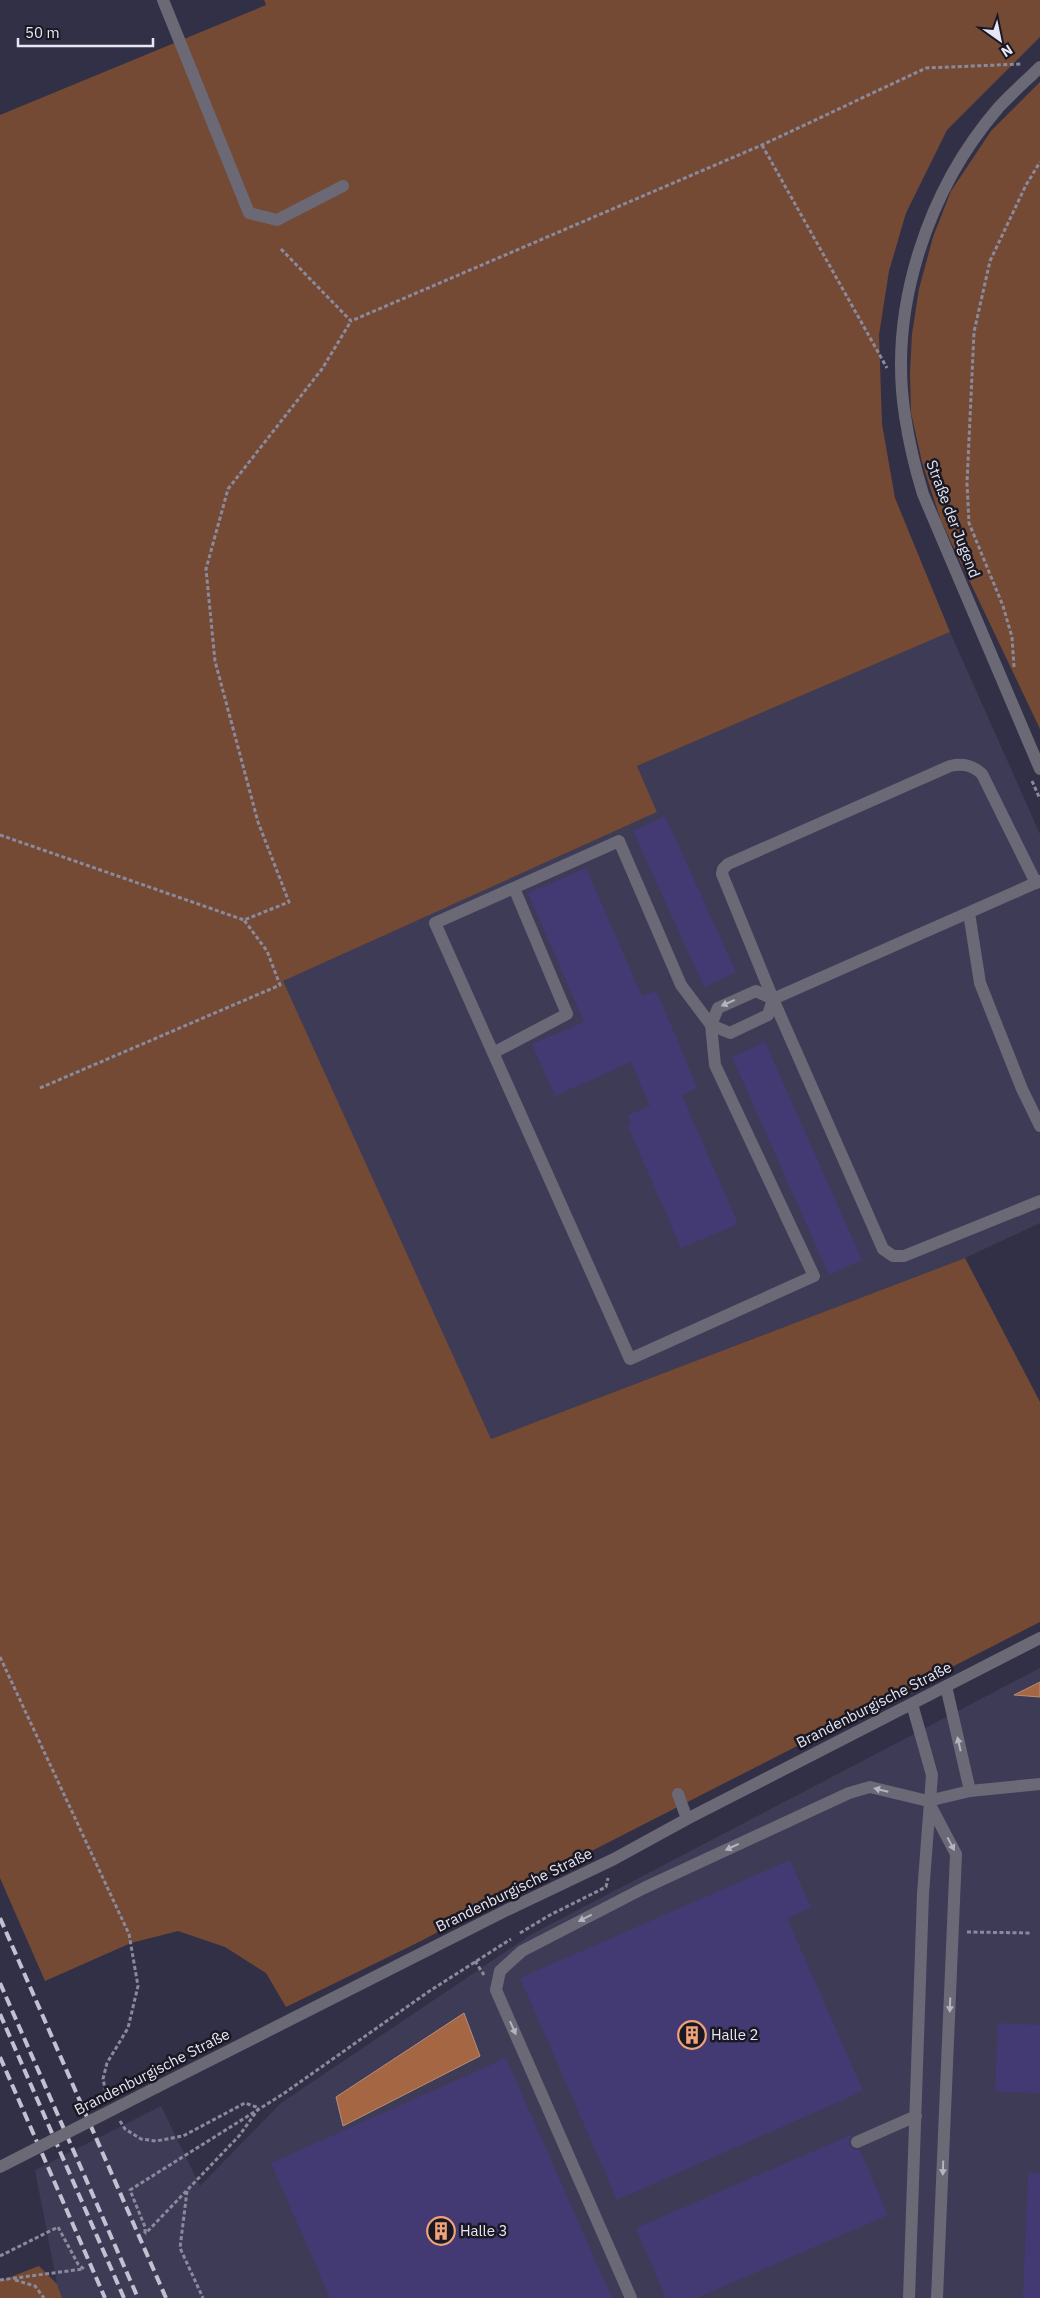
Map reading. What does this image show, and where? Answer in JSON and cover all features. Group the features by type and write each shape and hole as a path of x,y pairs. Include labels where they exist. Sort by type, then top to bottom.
{"street":[{"path":"163,0 249,213 277,220 343,186"},
{"name":"Straße der Jugend","path":"1034,771 923,494 913,458 902,387 903,339 907,305 913,275 936,208 954,172 986,124 1000,106 1040,67"},
{"path":"773,999 768,1015 730,1033 711,1025 681,985 619,841 435,923 630,1358 814,1276 715,1065 711,1025 718,1008 756,991 773,999 1038,882 989,785 976,768 960,764 950,766 867,801 728,864 722,869 722,874 773,999 883,1249 893,1256 904,1256 1040,1201"},
{"path":"493,1053 567,1014 514,888"},
{"path":"969,913 980,983 1022,1089 1040,1126"},
{"name":"Brandenburgische Straße","path":"0,2167 489,1919 614,1858 688,1818 1040,1638"},
{"path":"946,1686 970,1791"},
{"path":"909,2298 923,1894 928,1801 932,1775 912,1704"},
{"path":"631,2298 496,1990 500,1971 522,1951 644,1888 849,1793 870,1787 928,1801 970,1791 1040,1784"},
{"path":"678,1794 688,1818"},
{"path":"928,1801 956,1854 937,2298"},
{"path":"857,2142 916,2116"}],"path":[{"path":"244,920 288,902 258,822 214,661 206,569 228,489 322,370 351,321 762,144 926,68 1024,64 1017,70"},
{"path":"762,144 888,371 889,361"},
{"path":"1014,675 1012,637 1003,606 970,523 967,483 974,332 990,261 1026,184 1040,162"},
{"path":"281,249 351,321"},
{"path":"1034,771 1040,799"},
{"path":"0,835 244,920 266,951 280,985 40,1088"},
{"path":"0,1657 129,1934 138,1986 128,2028 107,2063 103,2079 105,2095 110,2104"},
{"path":"259,2108 239,2136 145,2234 145,2227 130,2190 259,2108 283,2094 475,1961 550,1915 606,1887 614,1858"},
{"path":"953,1931 1032,1933"},
{"path":"115,2112 125,2129 141,2139 156,2142 183,2136 246,2103 259,2108"},
{"path":"187,2190 180,2248 203,2298"},
{"path":"0,2256 58,2227 78,2264 84,2268 0,2280"},
{"path":"12,2279 35,2286 44,2298"}],"shaded area":[{"path":"264,0 1040,0 1040,37 947,130 906,213 889,271 879,335 882,424 895,498 950,632 637,766 657,812 283,981 491,1439 965,1258 1040,1402 1040,1622 568,1863 421,1941 286,2007 266,1973 225,1947 178,1931 131,1943 45,1981 0,1878 0,115 266,5"},
{"path":"1040,82 1040,729 941,521 922,462 911,413 910,372 912,334 919,289 933,237 951,191 991,131"},
{"path":"950,632 1040,834 1040,1223 965,1258 491,1439 282,980 657,812 637,766"},
{"path":"1040,1668 1040,2298 62,2298 57,2284 35,2170 161,2106 200,2186 281,2103 532,1934"},
{"path":"1040,1682 1040,1697 1014,1695"},
{"path":"464,2013 480,2056 343,2126 336,2097"},
{"path":"39,2266 57,2284 62,2298 0,2298 0,2281"}],"building":[{"path":"665,816 736,972 704,987 633,831"},
{"path":"586,868 642,996 656,991 674,1032 697,1088 682,1095 738,1224 681,1248 627,1124 631,1122 628,1115 650,1106 631,1062 555,1096 532,1044 584,1022 528,893"},
{"path":"765,1042 862,1260 829,1275 732,1057"},
{"name":"Halle 2","path":"790,1860 811,1908 787,1918 863,2091 617,2200 520,1978"},
{"path":"998,2023 1040,2025 1040,2093 995,2092"},
{"name":"Halle 3","path":"506,2058 612,2298 330,2298 271,2163"},
{"path":"853,2134 849,2145 853,2149 860,2150 888,2215 697,2298 666,2298 636,2228"},
{"path":"1028,2173 1040,2173 1040,2298 1023,2298"}],"railway":[{"path":"0,1918 166,2298"},
{"path":"0,1983 138,2298"},
{"path":"0,2014 124,2298"},
{"path":"0,2057 105,2298"}],"place":[{"name":"Halle 2","path":"692,2035"},
{"name":"Halle 3","path":"441,2231"}]}
